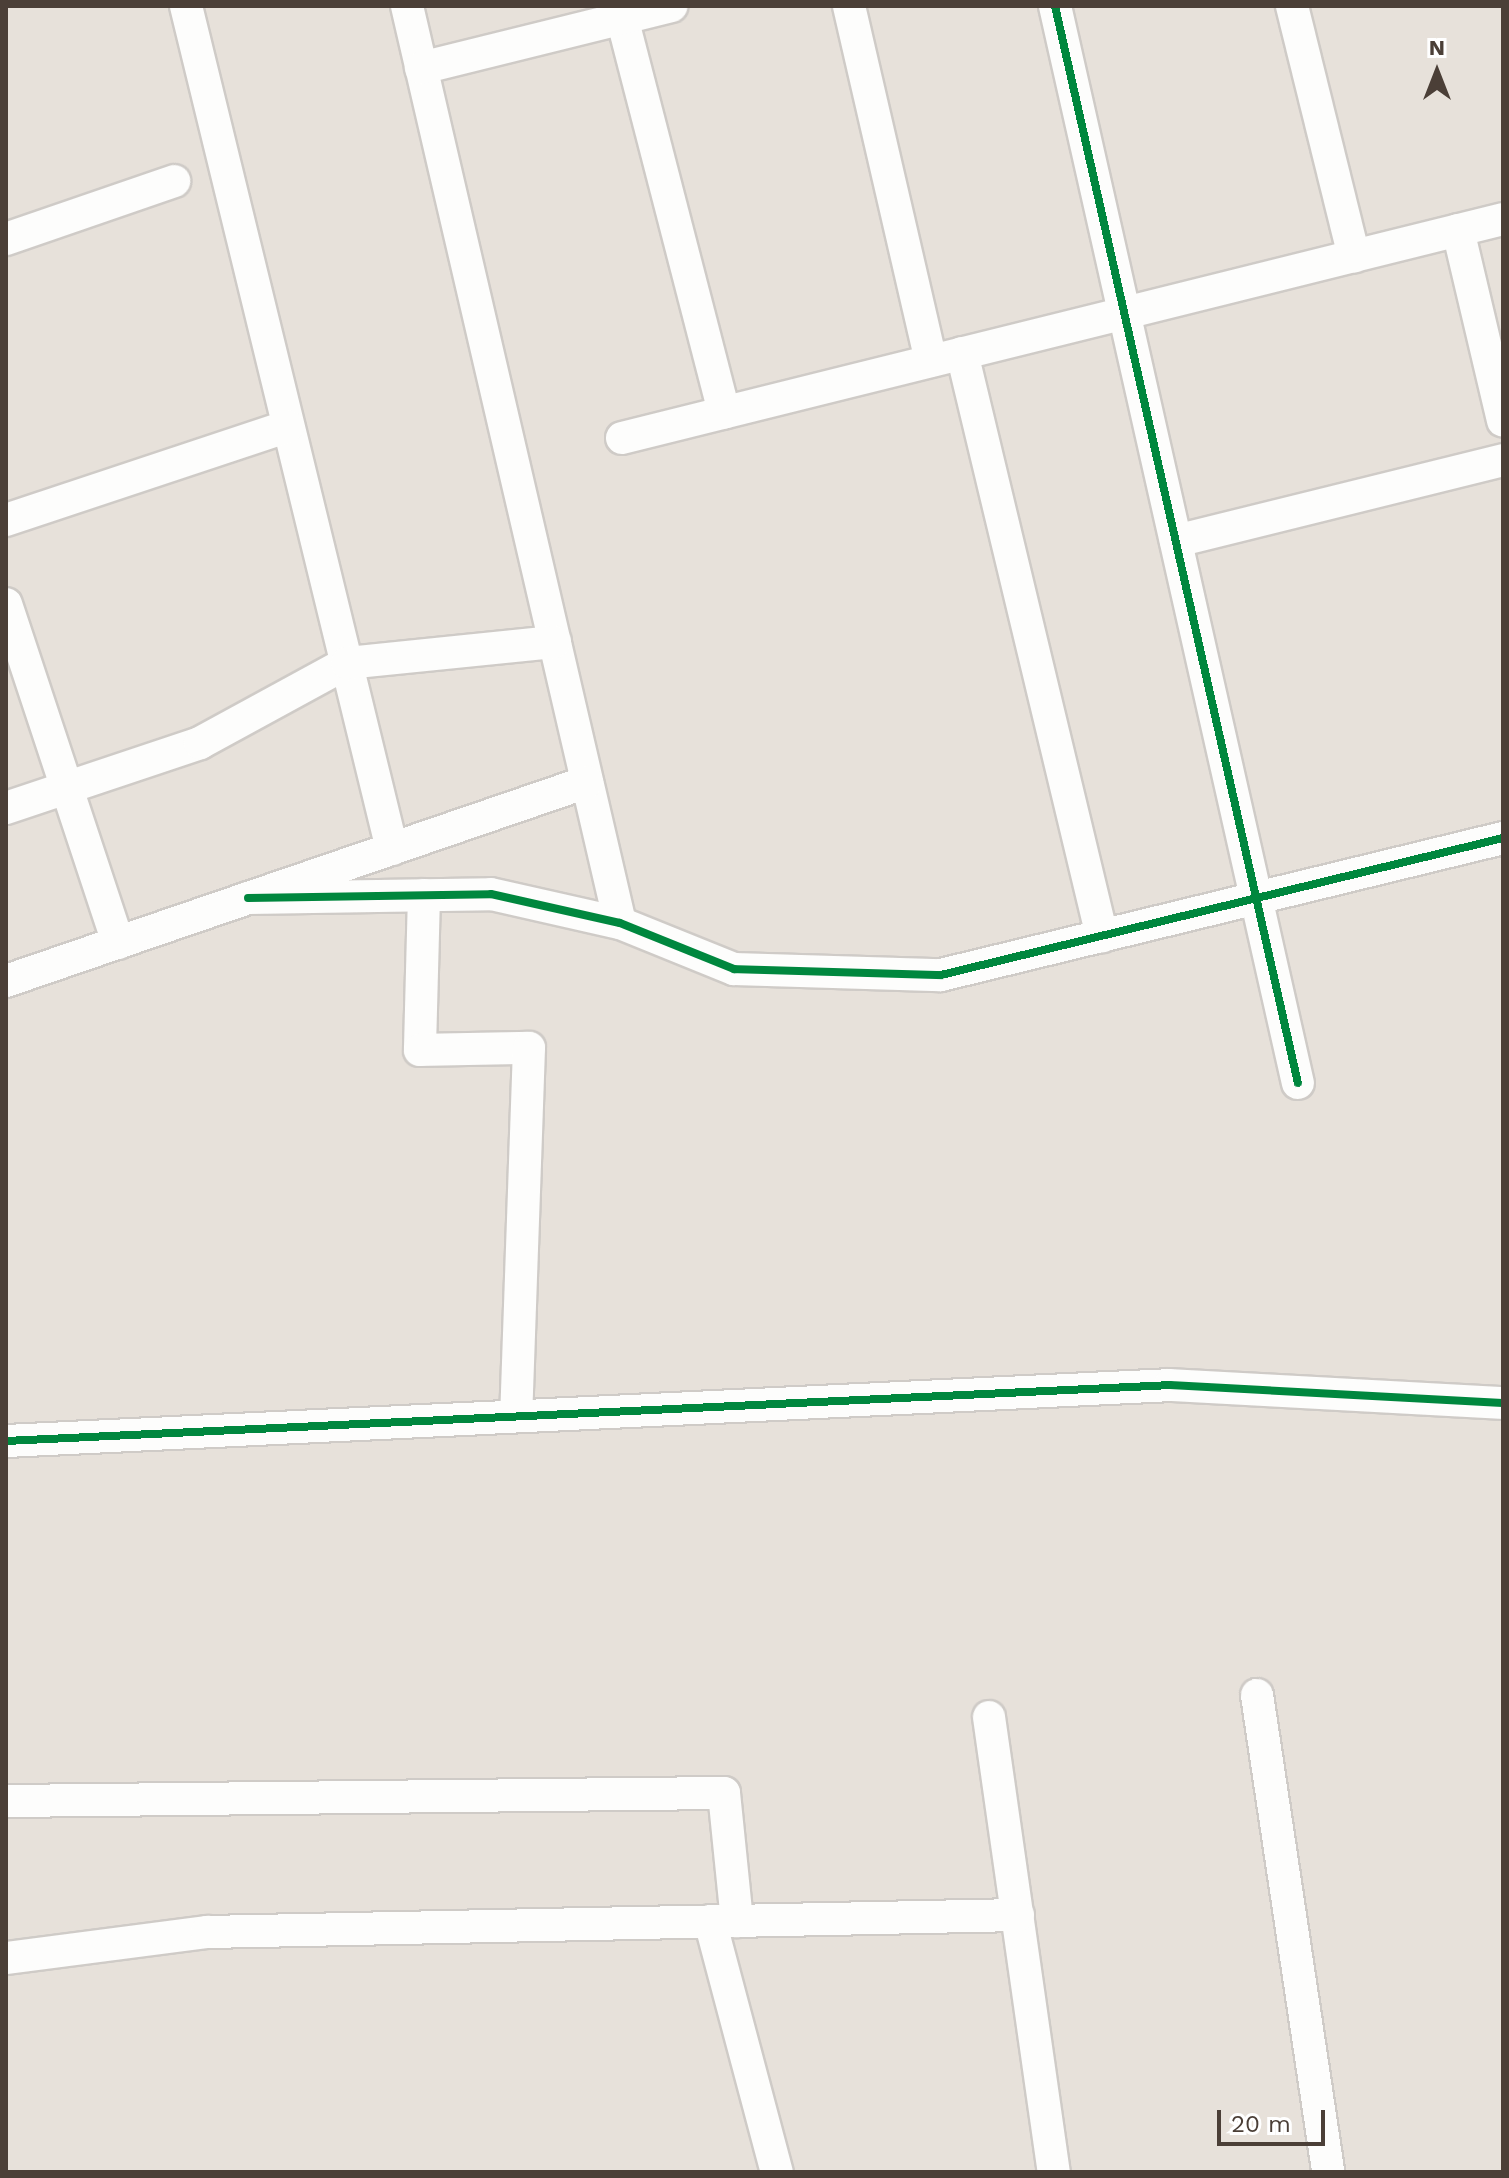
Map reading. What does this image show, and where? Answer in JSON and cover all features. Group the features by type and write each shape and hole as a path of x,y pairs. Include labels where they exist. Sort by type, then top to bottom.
{"street":[{"path":"186,6 392,849"},
{"path":"407,6 620,923"},
{"path":"421,68 621,12 671,6"},
{"path":"849,6 931,361"},
{"path":"1055,6 1298,1083"},
{"path":"1292,6 1354,256"},
{"path":"621,12 724,413"},
{"path":"6,239 174,181"},
{"path":"622,438 1503,219"},
{"path":"1458,230 1503,421"},
{"path":"962,353 1102,936"},
{"path":"6,520 288,426"},
{"path":"1176,541 1503,460"},
{"path":"6,604 118,943"},
{"path":"6,808 200,743 347,663 555,642"},
{"path":"6,981 587,782"},
{"path":"248,898 491,894 620,923 734,969 941,975 1503,838"},
{"path":"424,895 420,1050 529,1048 516,1416"},
{"path":"6,1441 1170,1385 1503,1403"},
{"path":"1257,1695 1328,2172"},
{"path":"989,1717 1054,2172"},
{"path":"6,1801 724,1793 724,1921 777,2172"},
{"path":"6,1958 207,1932 1018,1915"}],"shaded area":[{"path":"6,6 1503,6 1503,2172 6,2172"}],"cycle path":[{"path":"1055,6 1298,1083"},
{"path":"248,898 491,894 620,923 734,969 941,975 1503,838"},
{"path":"6,1441 1170,1385 1503,1403"}]}
